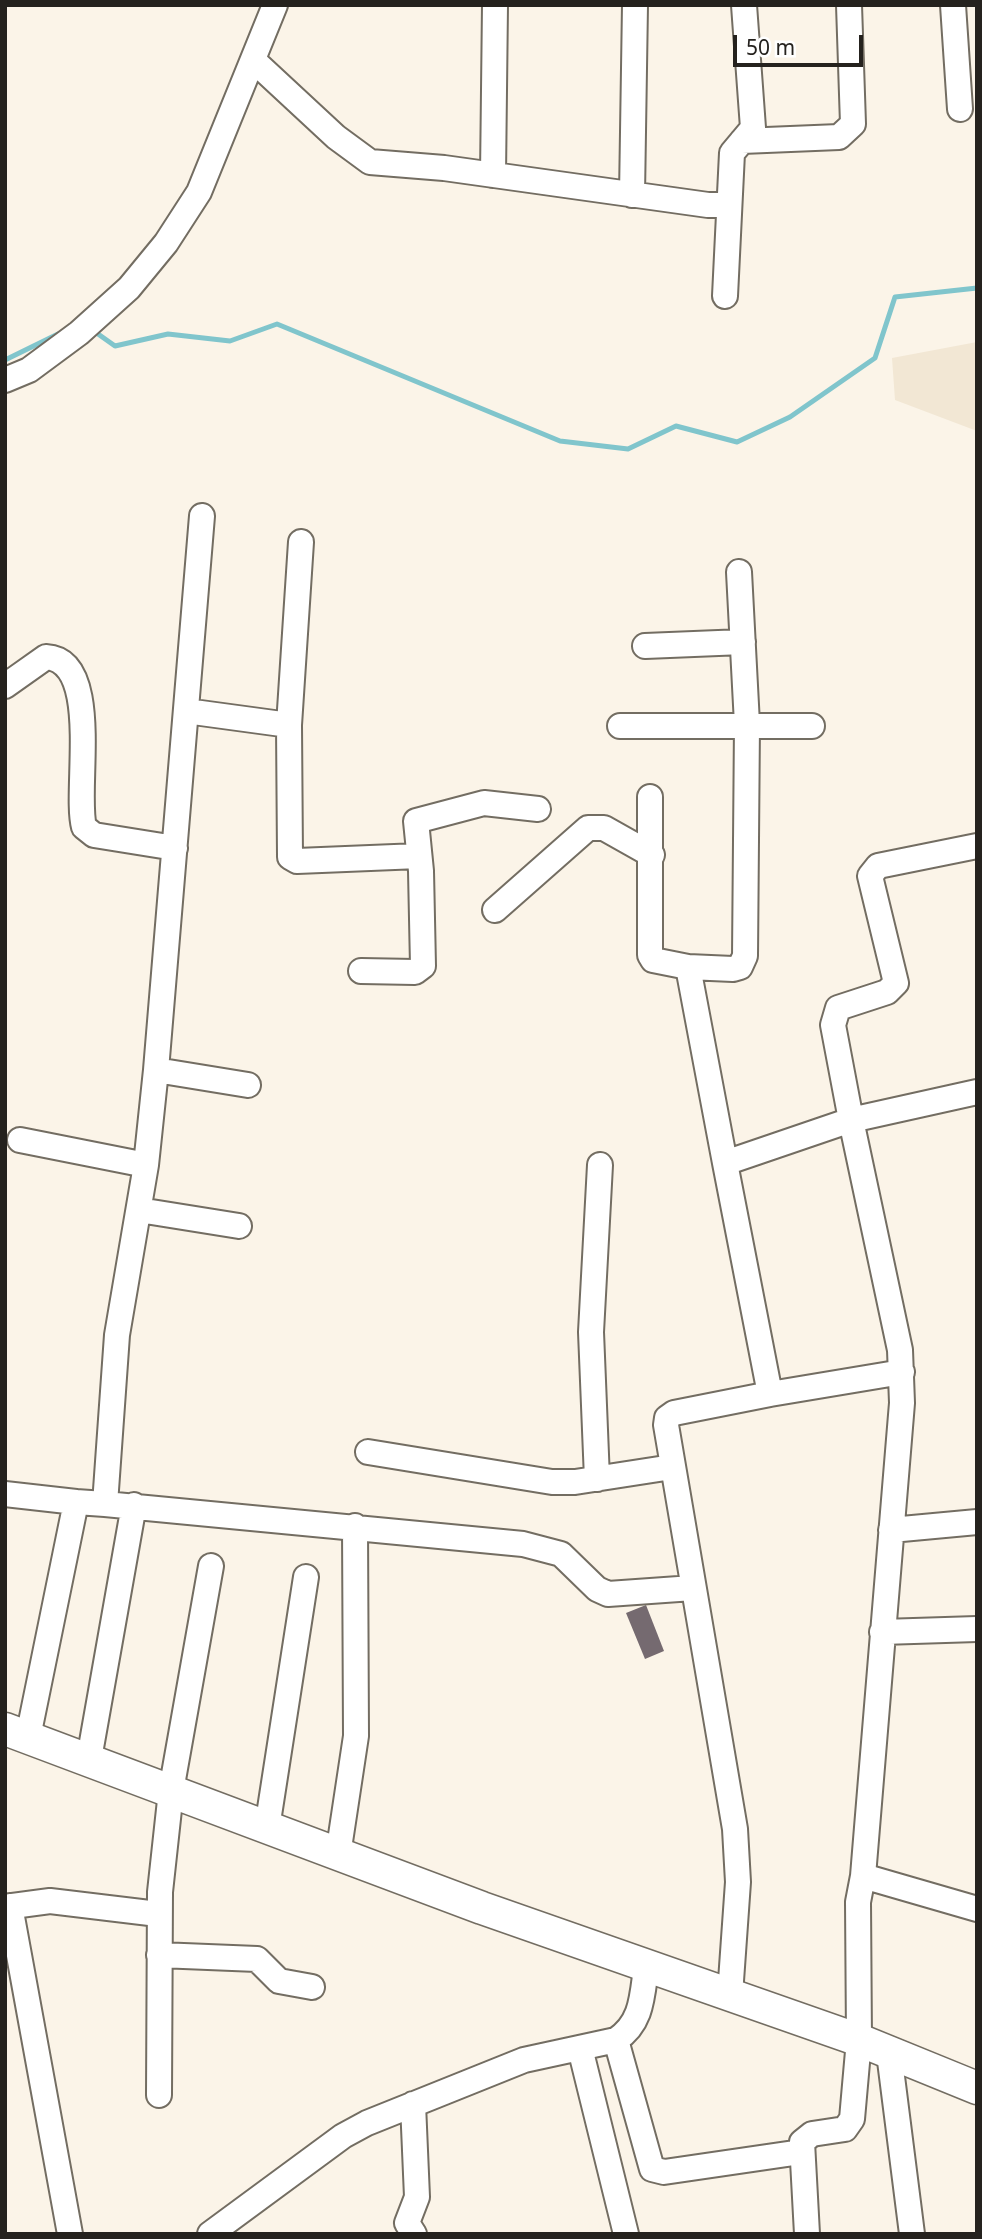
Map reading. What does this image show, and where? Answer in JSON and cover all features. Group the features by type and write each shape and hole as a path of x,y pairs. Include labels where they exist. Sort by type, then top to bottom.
{"main road":[{"path":"17,1733 646,1968 859,2040 977,2088"}],"street":[{"path":"5,380 22,374 79,333 136,279 166,243 199,192 275,5"},
{"path":"493,175 495,5"},
{"path":"632,195 635,5"},
{"path":"724,296 732,153 753,128 754,116 744,5"},
{"path":"742,141 839,137 849,131 853,124 849,5"},
{"path":"953,5 960,109"},
{"path":"253,60 336,137 370,162 727,205"},
{"path":"105,1504 117,1335 146,1165 156,1070 202,516"},
{"path":"301,542 289,725 290,853 293,860 419,856"},
{"path":"650,797 650,955 653,960 688,967 740,967 745,956 747,724 739,572"},
{"path":"645,646 743,642"},
{"path":"5,686 46,657 54,657 66,666 82,706 84,827 94,835 175,848"},
{"path":"186,711 289,725"},
{"path":"620,726 812,726"},
{"path":"361,971 421,970 424,960 419,856 414,826 421,817 484,803 538,809"},
{"path":"495,910 588,828 604,828 652,855"},
{"path":"807,2234 801,2152 806,2137 850,2125 859,2040 857,1929 902,1403 900,1350 851,1120 834,1015 846,1003 887,992 896,983 870,876 872,870 878,866 977,846"},
{"path":"688,967 770,1394"},
{"path":"156,1070 248,1085"},
{"path":"725,1163 851,1120 977,1092"},
{"path":"20,1140 146,1165"},
{"path":"597,1479 591,1332 600,1165"},
{"path":"139,1210 239,1226"},
{"path":"730,1995 738,1882 734,1829 672,1467 667,1418 674,1413 770,1394 902,1372"},
{"path":"369,1452 526,1480 575,1482 672,1467"},
{"path":"5,1494 355,1526 544,1548 561,1554 597,1589 607,1594 693,1588"},
{"path":"17,1733 76,1502"},
{"path":"89,1759 134,1505"},
{"path":"891,1530 977,1522"},
{"path":"338,1855 356,1735 355,1526"},
{"path":"159,2095 159,1914 171,1791 211,1566"},
{"path":"267,1828 306,1577"},
{"path":"882,1632 977,1629"},
{"path":"863,1876 977,1909"},
{"path":"70,2234 8,1907 50,1901 159,1914"},
{"path":"159,1955 257,1959 279,1981 312,1987"},
{"path":"210,2234 343,2136 366,2123 524,2060 616,2040 628,2032 639,2015 646,1968"},
{"path":"616,2040 652,2169 664,2172 801,2152"},
{"path":"580,2048 626,2234"},
{"path":"889,2053 912,2234"},
{"path":"413,2104 417,2197 407,2223 414,2234"}],"shaded area":[{"path":"977,342 977,431 895,400 892,358"}],"building":[{"path":"646,1605 664,1651 645,1659 626,1613"}],"waterway":[{"path":"91,329 115,346 168,334 230,341 277,324 560,441 628,449 676,426 737,442 790,417 875,358 895,297 977,288"},
{"path":"5,360 58,334"}]}
